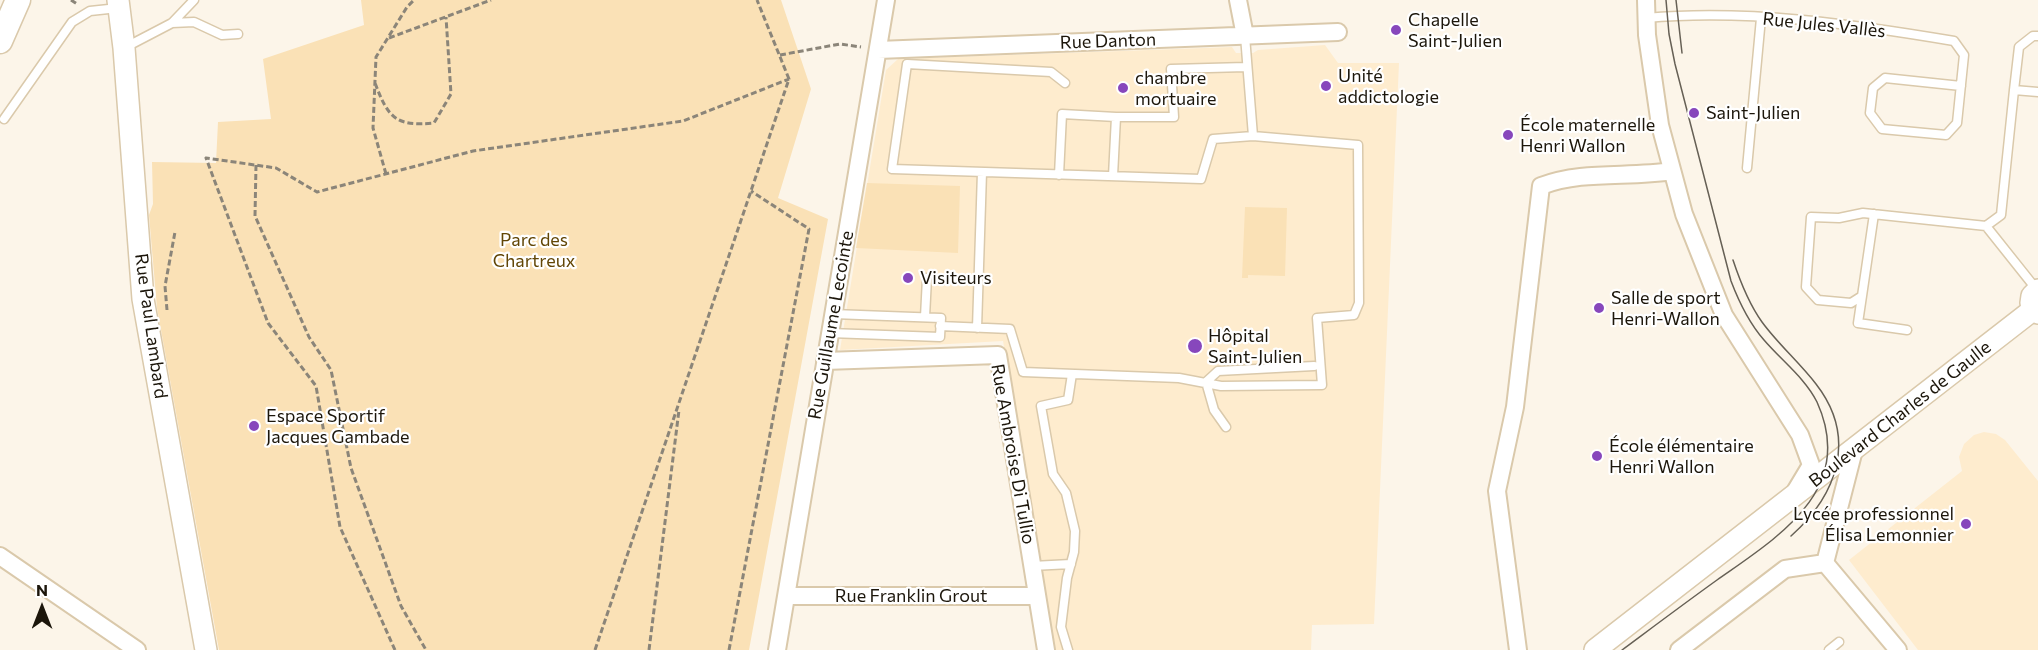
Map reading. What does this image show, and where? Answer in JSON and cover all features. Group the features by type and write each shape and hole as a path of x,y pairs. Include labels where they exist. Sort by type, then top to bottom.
{"main road":[{"path":"0,41 18,0"}],"street":[{"name":"Rue Guillaume Lecointe","path":"777,650 886,0"},
{"path":"1238,0 1245,36"},
{"path":"1646,0 1645,18 1660,125 1684,214 1724,315 1800,435 1811,465 1792,498"},
{"name":"Rue Paul Lambard","path":"118,4 124,48 143,299 207,650"},
{"name":"Rue Danton","path":"878,50 1338,32"},
{"path":"1518,650 1497,491 1515,407 1541,186 1565,177 1648,175 1672,171"},
{"name":"Boulevard Charles de Gaulle","path":"1595,650 1854,450 2037,301"},
{"name":"Rue Ambroise Di Tullio","path":"825,361 998,355 1046,650"},
{"path":"1825,563 1854,450"},
{"path":"0,556 137,650"},
{"path":"1679,650 1785,569 1825,563"},
{"path":"1825,563 1898,650"},
{"name":"Rue Franklin Grout","path":"786,596 1037,596"}],"lane":[{"path":"124,48 172,23 194,0"},
{"path":"4,118 72,22 90,11 118,4"},
{"name":"Rue Jules Vallès","path":"1645,18 1695,15 1761,18 1826,23 1954,41 1964,55 1961,86 1957,123 1946,135 1881,129 1870,113 1873,88 1885,78 1961,86"},
{"path":"1747,168 1761,18"},
{"path":"172,23 194,22 222,35 238,34"},
{"path":"1245,36 1253,136"},
{"path":"1862,296 1851,303 1818,300 1806,287 1811,217 1839,219 1863,213 1986,226 2001,215 2019,47 2032,36 2038,36"},
{"path":"940,326 1010,329 1023,372 1206,382 1221,386 1322,385 1317,318 1354,315 1359,303 1358,145 1253,136 1213,140 1202,179 892,170 907,64 1051,72 1065,83"},
{"path":"1059,175 1062,114 1174,117 1171,69 1246,67"},
{"path":"2014,90 2038,92"},
{"path":"1113,176 1116,117"},
{"path":"976,327 982,172"},
{"path":"1874,214 1858,323 1907,330"},
{"path":"1986,226 2037,301"},
{"path":"925,317 927,278"},
{"path":"830,333 940,337 941,318 833,314"},
{"path":"1206,382 1218,371 1314,366"},
{"path":"1068,650 1062,627 1075,531 1066,493 1053,474 1041,406 1068,400 1072,374"},
{"path":"1206,382 1214,410 1226,428"},
{"path":"1032,566 1071,564"},
{"path":"1829,650 1839,642"}],"path":[{"path":"386,174 373,128 376,57 414,0"},
{"path":"387,39 491,0"},
{"path":"596,650 789,79 757,0"},
{"path":"375,83 386,112 401,120 417,124 434,123 451,94 446,17"},
{"path":"780,56 840,44 878,50"},
{"path":"395,650 340,527 316,386 268,323 206,158 276,168 317,192 473,151 683,121 789,79"},
{"path":"256,165 255,216 309,337 330,370 351,468 401,606 426,650"},
{"path":"729,650 809,229 751,191"},
{"path":"649,650 680,402"}],"shaded area":[{"name":"Hôpital Saint-Julien","path":"1325,45 1338,63 1399,63 1374,624 1312,625 1311,650 1055,650 1003,341 840,350 886,70 898,59 1232,47 1236,53 1253,53 1258,50"},
{"name":"Lycée professionnel Élisa Lemonnier","path":"1984,432 1996,434 2005,440 2038,481 2038,650 1918,650 1849,560 1962,471 1959,457 1964,444 1974,435"}],"green space":[{"name":"Parc des Chartreux","path":"361,0 781,0 811,89 778,198 828,219 749,650 219,650 157,308 149,215 153,204 152,162 216,163 218,122 271,119 263,59 364,25"},
{"path":"867,183 960,186 958,253 856,248"},
{"path":"1245,207 1287,208 1285,276 1248,275 1248,278 1242,278"}],"tram line":[{"path":"1622,650 1786,528 1805,508 1819,486 1827,461 1827,433 1817,402 1800,377 1754,327 1731,281 1675,64 1666,0"},
{"path":"1676,0 1682,53"},
{"path":"1733,260 1757,315 1816,384 1829,404 1836,425 1839,445 1837,465 1830,484 1820,503 1791,536"}],"place":[{"name":"Chapelle Saint-Julien","path":"1396,30"},
{"name":"Unité addictologie","path":"1326,86"},
{"name":"chambre mortuaire","path":"1123,88"},
{"name":"Saint-Julien","path":"1694,113"},
{"name":"École maternelle Henri Wallon","path":"1508,135"},
{"name":"Visiteurs","path":"908,278"},
{"name":"Salle de sport Henri-Wallon","path":"1599,308"},
{"name":"Hôpital Saint-Julien","path":"1195,346"},
{"name":"Espace Sportif Jacques Gambade","path":"254,426"},
{"name":"École élémentaire Henri Wallon","path":"1597,456"},
{"name":"Lycée professionnel Élisa Lemonnier","path":"1966,524"}]}
